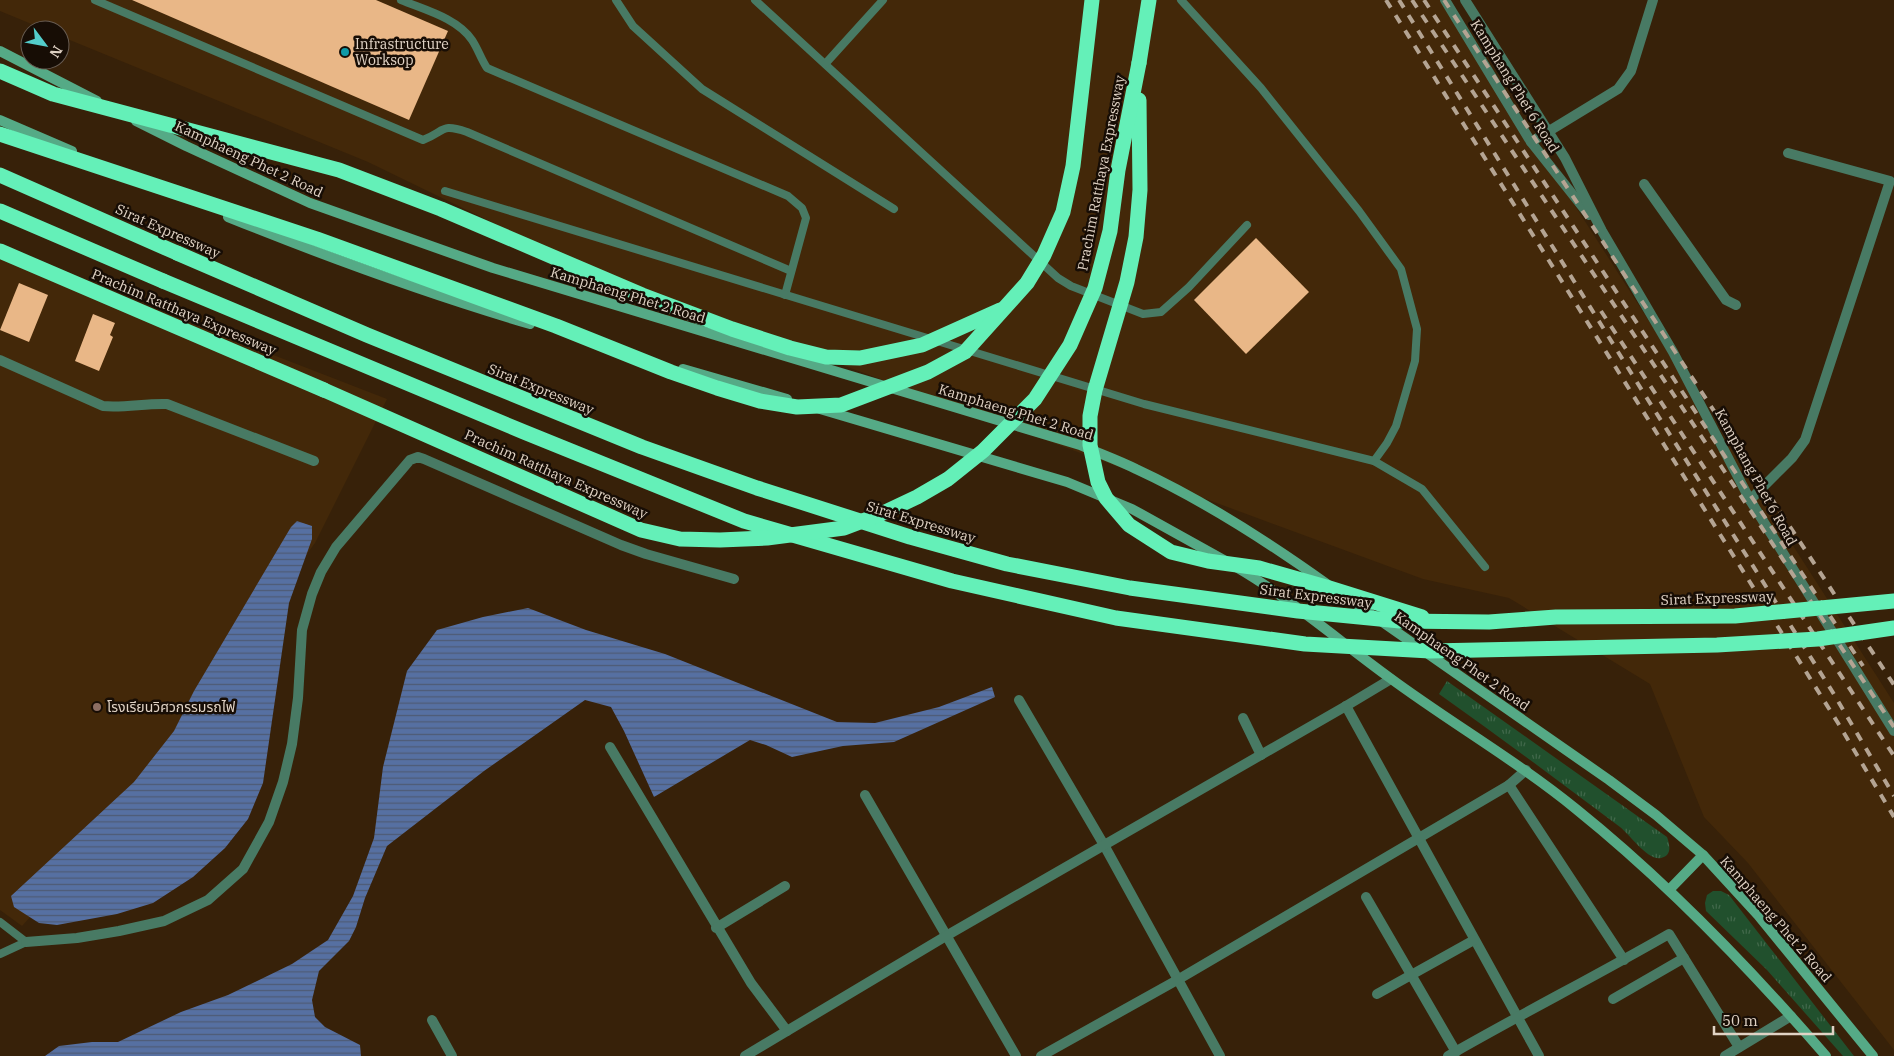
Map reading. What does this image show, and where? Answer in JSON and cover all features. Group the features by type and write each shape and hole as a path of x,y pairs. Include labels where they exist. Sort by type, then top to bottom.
{"highway":[{"path":"0,134 317,239 556,326 671,372 760,401 797,407 841,405 928,372 965,352 1027,282 1044,255 1063,212 1073,166 1092,0"},
{"name":"Prachim Ratthaya Expressway","path":"0,251 315,386 641,530 680,539 720,540 766,538 844,528 881,514 917,497 948,479 983,451 1035,399 1070,345 1095,288 1110,231 1118,170 1139,64 1149,0"},
{"path":"1139,64 1140,190 1136,237 1127,282 1095,390 1090,416 1090,445 1098,482 1106,498 1129,525 1171,552 1208,561 1259,568 1434,621"},
{"path":"0,71 53,94 339,170 441,209 642,295 732,329 790,348 826,357 860,358 922,345 1003,308"},
{"name":"Sirat Expressway","path":"0,174 252,286 642,447 757,488 910,537 1007,564 1130,588 1298,611 1400,622 1489,622 1556,617 1735,616 1894,601"},
{"path":"0,210 236,313 551,444 744,521 952,581 1116,618 1305,644 1430,651 1717,645 1818,639 1894,628"}],"main road":[{"name":"Kamphaeng Phet 2 Road","path":"0,51 186,146 310,203 493,268 1080,445 1137,469 1200,502 1283,553 1609,780 1656,815 1703,855 1758,915 1873,1056"},
{"path":"0,120 147,184 273,235 472,306 1067,482 1132,509 1264,583 1391,679 1526,770 1618,844 1669,890 1718,937 1792,1016 1826,1056"},
{"path":"1669,890 1703,855"}],"street":[{"name":"Kamphang Phet 6 Road","path":"1445,0 1531,142 1602,231"},
{"name":"Kamphang Phet 6 Road","path":"1465,0 1565,158 1602,231 1673,352 1750,500 1894,731"},
{"path":"1531,142 1618,89 1631,71 1653,0"},
{"path":"1750,500 1792,458 1805,440 1890,180 1788,153"},
{"path":"1644,184 1726,300 1736,305"},
{"path":"0,360 103,406 168,404 314,461"},
{"path":"26,942 94,935 164,921 208,900 243,869 269,822 283,782 292,744 298,698 302,630 312,594 321,572 336,547 410,460 418,457 424,459 646,554 734,579"},
{"path":"745,1056 946,936 1391,679"},
{"path":"1019,700 1104,845 1220,1056"},
{"path":"1346,706 1539,1056"},
{"path":"1243,718 1261,755"},
{"path":"610,747 716,928 751,983 787,1031"},
{"path":"1042,1056 1179,979 1509,785 1526,770"},
{"path":"1509,785 1624,960"},
{"path":"865,794 1016,1056"},
{"path":"716,928 786,886"},
{"path":"1366,897 1412,974 1452,1054 1669,934 1739,1047"},
{"path":"1377,994 1474,940"},
{"path":"1613,999 1684,958"},
{"path":"1725,1056 1792,1016"},
{"path":"432,1020 452,1056"}],"lane":[{"path":"95,0 423,140 434,136 441,130 452,127 467,132 791,271"},
{"path":"401,0 458,26 472,41 478,55 487,68 788,196 802,208 806,218 785,294"},
{"path":"616,0 633,26 702,89 894,209"},
{"path":"754,0 1058,278 1071,286 1143,314 1161,312 1189,287 1247,225"},
{"path":"826,64 882,0"},
{"path":"1181,0 1261,88 1359,211 1402,269 1416,329 1415,361 1396,426 1374,461"},
{"path":"445,191 1144,404 1374,461 1422,489 1485,567"},
{"path":"0,922 26,942 0,954"}],"shaded area":[{"path":"0,0 1443,0 1894,703 1894,1050 1748,863 1704,817 1650,684 1509,598 1423,579 611,280 368,162 70,40 70,20 22,20 0,11"},
{"name":"โรงเรียนวิศวกรรมรถไฟ","path":"0,249 387,399 315,543 71,872 22,926 0,910"}],"green space":[{"path":"1447,681 1667,837 1669,853 1665,857 1656,858 1645,852 1620,827 1439,694"},
{"path":"1713,891 1721,891 1729,895 1854,1056 1843,1056 1767,970 1706,911 1707,895"}],"water":[{"path":"297,521 312,526 312,539 289,603 263,783 248,819 225,848 193,877 153,903 117,914 57,925 39,923 14,907 11,896 134,782 174,731 194,691 291,527"},
{"path":"528,608 586,630 665,654 837,722 875,723 939,707 992,687 995,697 894,742 843,746 792,757 750,740 654,797 611,707 585,700 484,771 387,846 365,898 356,927 349,941 319,971 312,1000 315,1017 325,1027 360,1045 361,1056 45,1056 59,1046 92,1042 118,1042 181,1012 228,995 292,964 328,940 353,896 374,838 383,767 407,671 437,630 483,617"}],"building":[{"name":"Infrastructure Worksop","path":"132,0 376,0 448,31 409,120"},
{"path":"1256,238 1309,292 1246,354 1194,300"},
{"path":"19,283 48,295 29,342 0,330"},
{"path":"93,314 115,323 110,335 113,337 99,371 75,361"}],"railway":[{"path":"1386,0 1838,723 1894,817"},
{"path":"1399,0 1832,691 1894,796"},
{"path":"1412,0 1894,727"},
{"path":"1424,0 1863,666"},
{"path":"1444,0 1894,685"},
{"path":"1601,311 1894,756"}],"place":[{"name":"Infrastructure Worksop","path":"345,52"},
{"name":"โรงเรียนวิศวกรรมรถไฟ","path":"97,707"}]}
